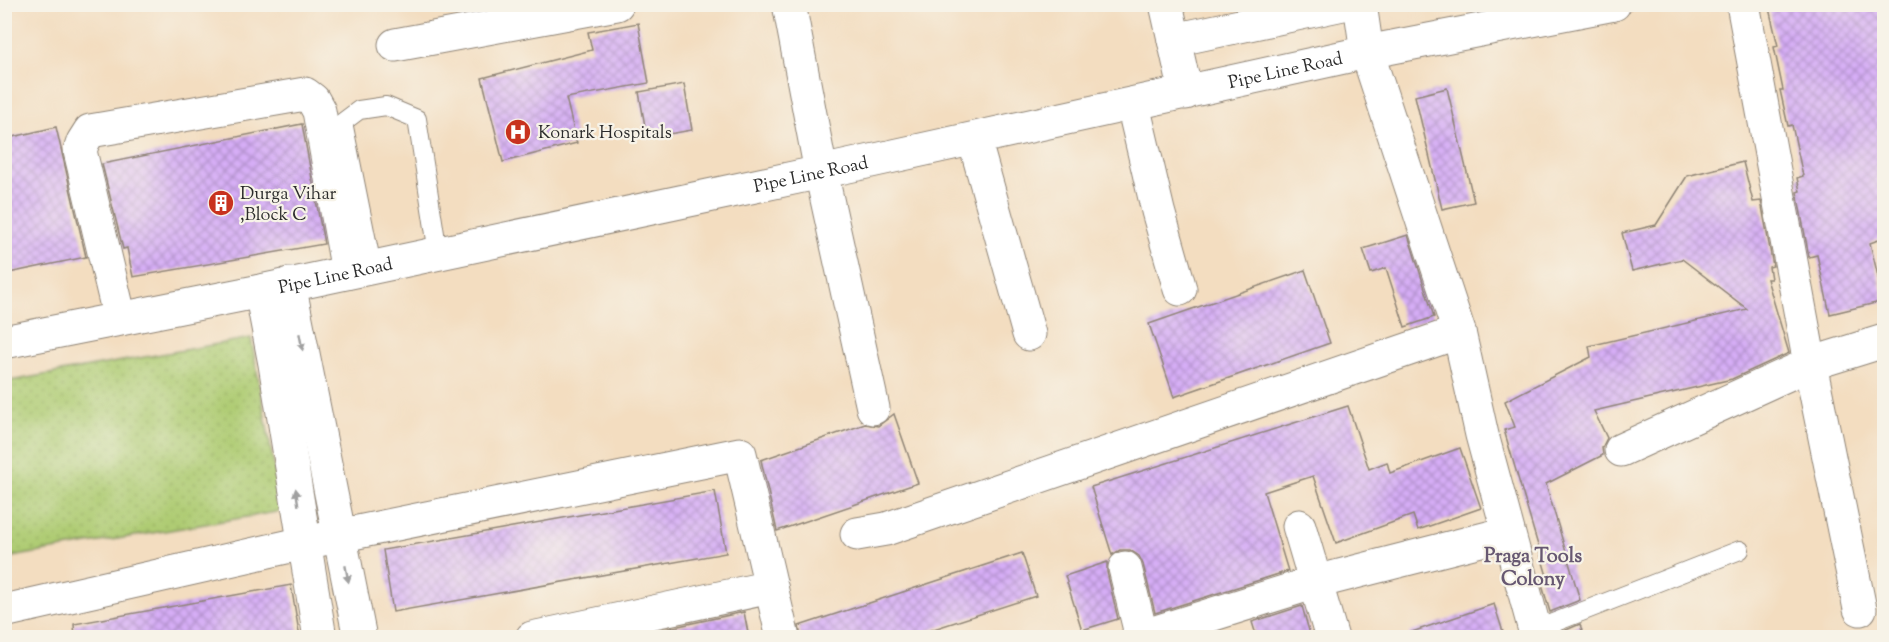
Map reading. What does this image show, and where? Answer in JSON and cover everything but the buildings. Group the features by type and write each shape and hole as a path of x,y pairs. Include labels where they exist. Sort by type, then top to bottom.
{"street":[{"path":"394,45 617,4"},
{"path":"789,4 822,172 873,408"},
{"path":"1167,4 1186,93"},
{"path":"1174,40 1343,4"},
{"path":"1360,4 1367,52 1459,332 1482,435 1536,634"},
{"name":"Pipe Line Road","path":"4,342 275,288 822,172 1367,52 1614,4"},
{"path":"1743,4 1810,364 1860,609"},
{"path":"120,319 80,151 90,131 305,94 313,100 319,111 360,269"},
{"path":"1133,105 1158,211 1180,289"},
{"path":"974,139 1029,334"},
{"path":"275,288 275,364 320,638"},
{"path":"275,288 340,535 360,638"},
{"path":"857,534 886,529 1459,332"},
{"path":"1621,450 1810,364 1884,341"},
{"path":"4,611 340,535 740,454 783,638"},
{"path":"1299,526 1332,638"},
{"path":"1125,568 1140,637 1316,582 1508,533"},
{"path":"538,637 771,587"}],"lane":[{"path":"360,269 343,122 359,110 386,106 417,119 438,253"},
{"path":"1536,634 1740,550"}],"green space":[{"path":"251,338 282,511 5,558 5,382"}],"place":[{"name":"Konark Hospitals","path":"518,132"},
{"name":"Durga Vihar ,Block C","path":"221,203"}],"district":[{"name":"Praga Tools Colony","path":"1533,566"}]}
